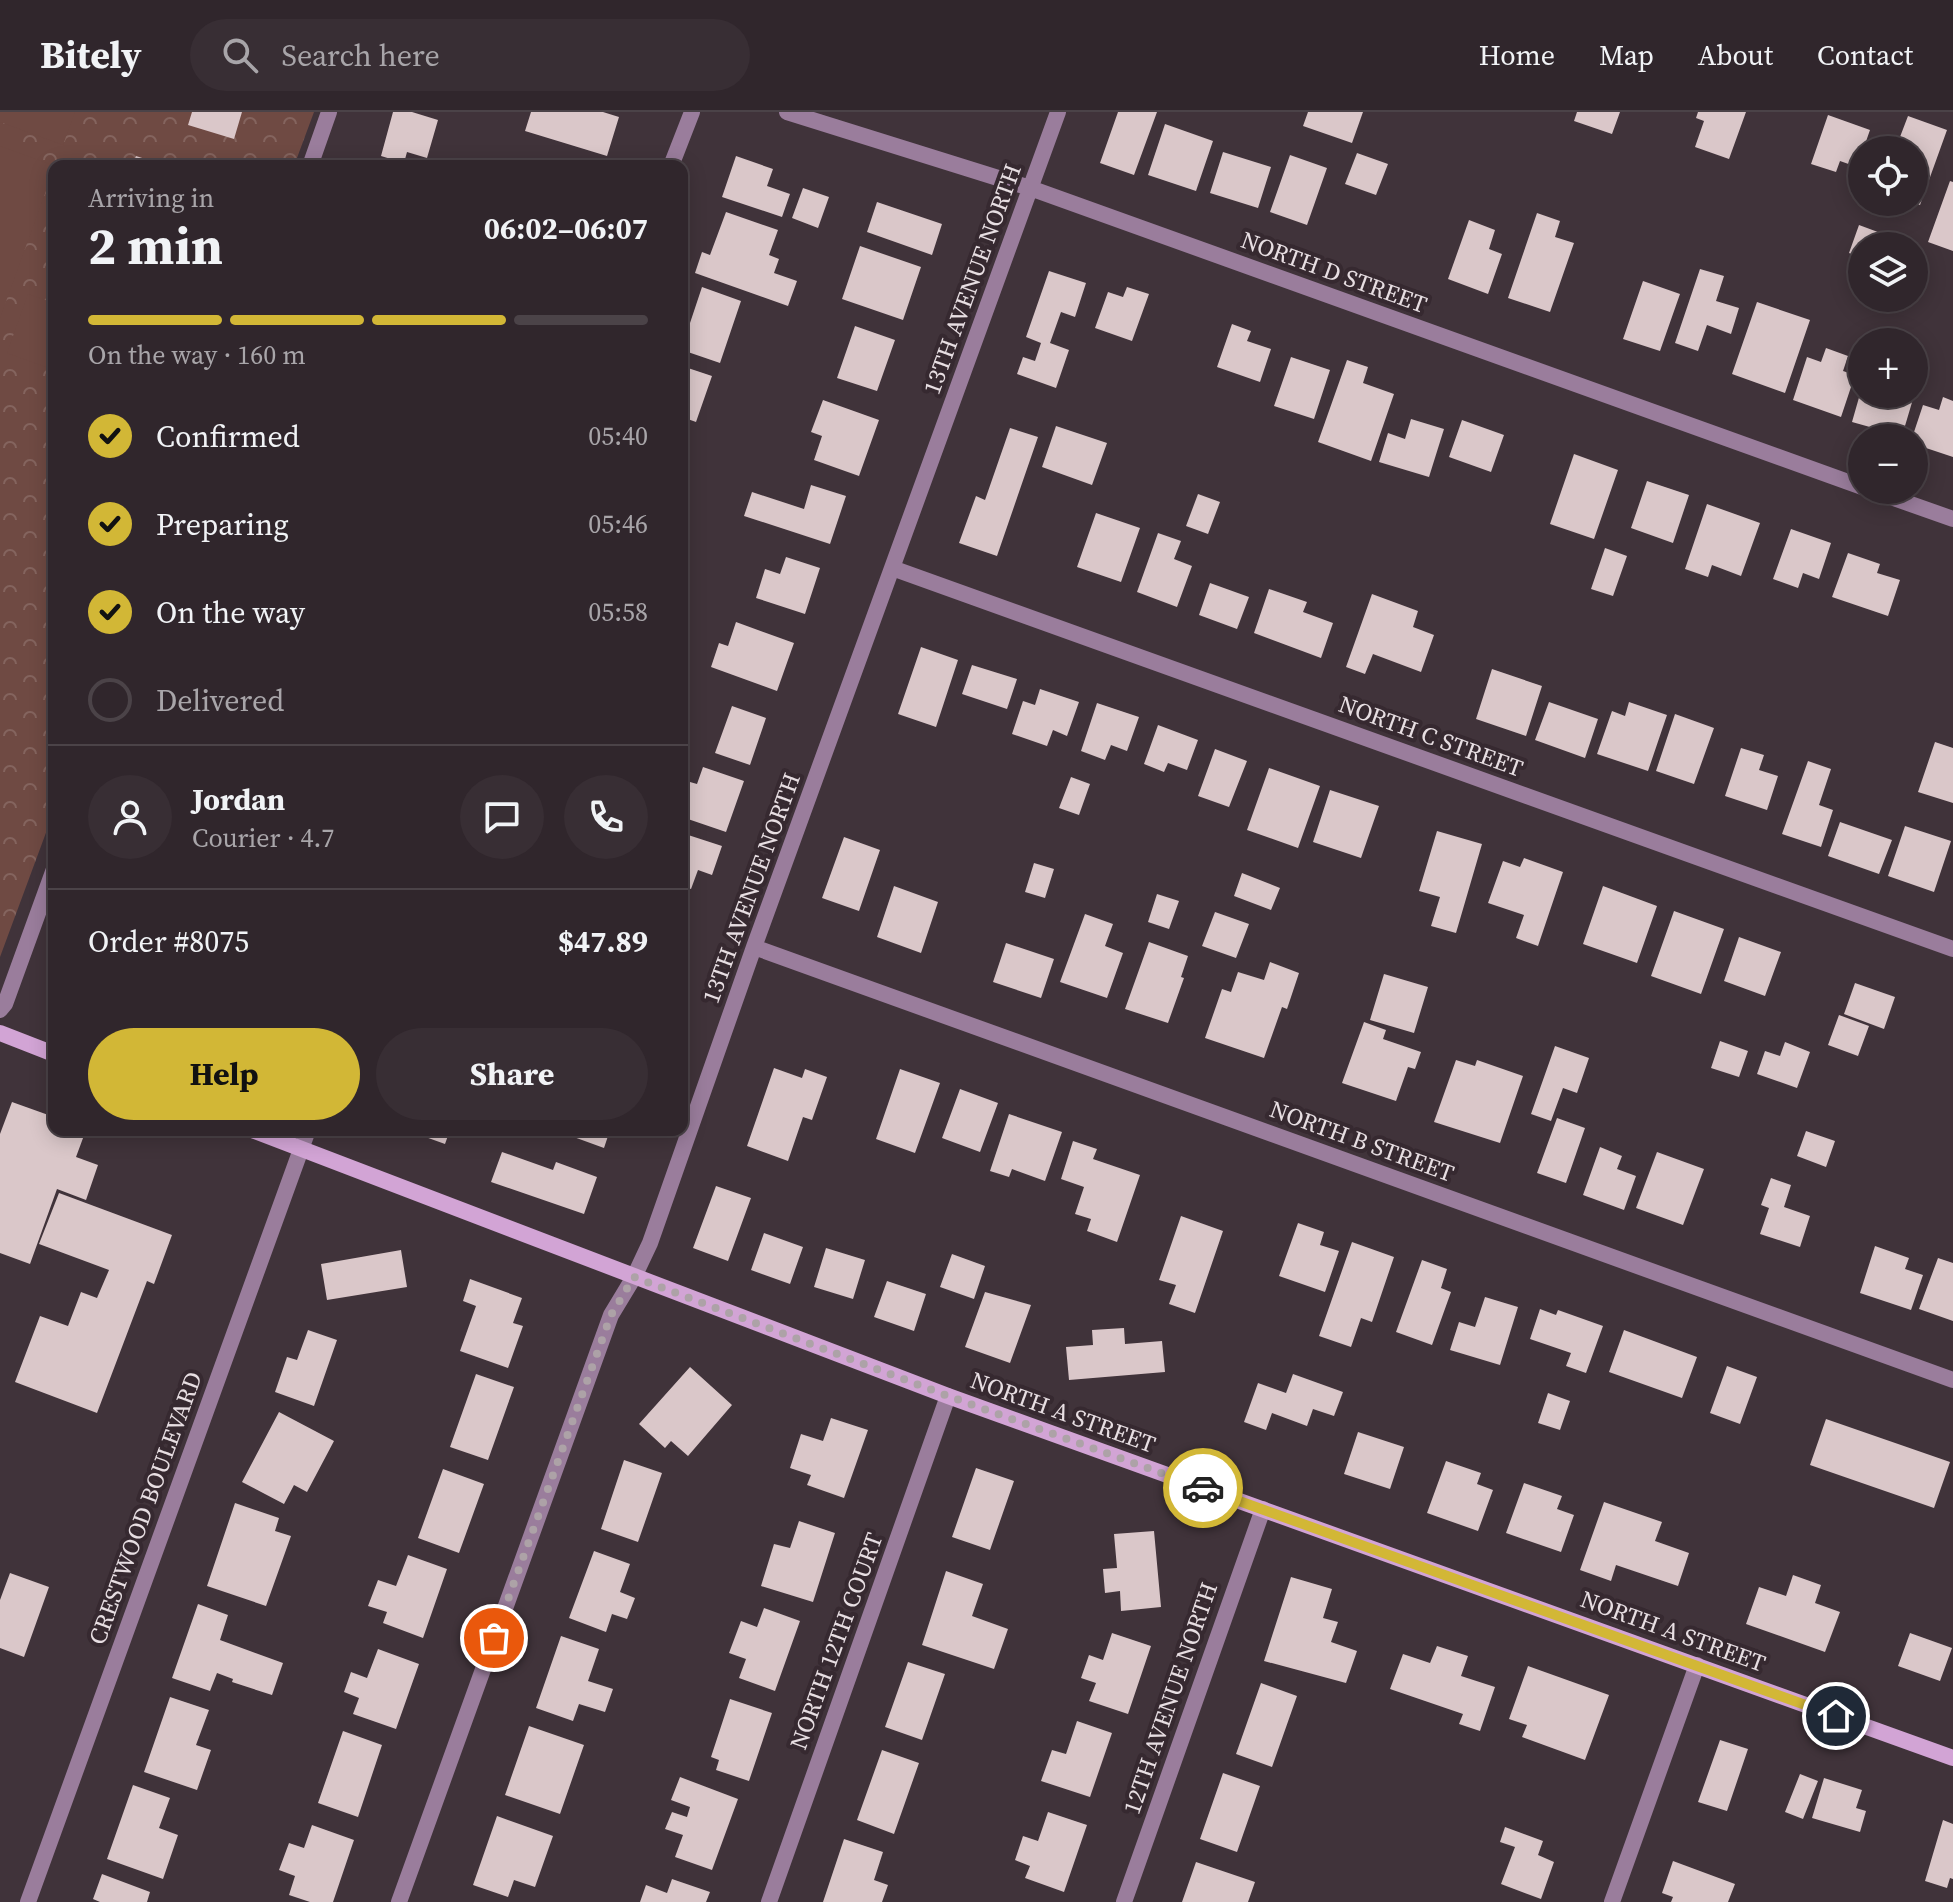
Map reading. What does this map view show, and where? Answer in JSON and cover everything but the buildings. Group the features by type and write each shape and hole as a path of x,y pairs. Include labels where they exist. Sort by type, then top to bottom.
{"street":[{"path":"312,160 329,112"},
{"path":"673,160 692,112"},
{"name":"NORTH D STREET","path":"787,112 1030,188 1848,482"},
{"name":"13TH AVENUE NORTH","path":"688,1135 1058,112"},
{"path":"1911,504 1953,519"},
{"name":"NORTH C STREET","path":"892,568 1953,949"},
{"path":"0,1010 5,1004 48,886"},
{"name":"NORTH B STREET","path":"754,947 1953,1380"},
{"path":"0,1033 48,1052"},
{"name":"NORTH A STREET","path":"267,1136 948,1396 1953,1758"},
{"name":"CRESTWOOD BOULEVARD","path":"28,1902 306,1136"},
{"name":"13TH AVENUE NORTH","path":"399,1902 611,1315 650,1243 688,1136"},
{"name":"NORTH 12TH COURT","path":"769,1902 948,1396"},
{"name":"12TH AVENUE NORTH","path":"1124,1902 1263,1509"},
{"path":"1612,1902 1697,1665"}],"green space":[{"path":"0,112 314,112 296,160 48,160 48,827 0,957"},
{"path":"0,112 75,112 63,145 0,122"},
{"path":"0,146 48,163 48,185 0,318"},
{"path":"28,294 48,301 48,368 7,353"}],"way so far":[{"path":"494,1638 611,1315 634,1277 948,1396 1203,1488"}],"route":[{"path":"1203,1488 1836,1716"}]}
